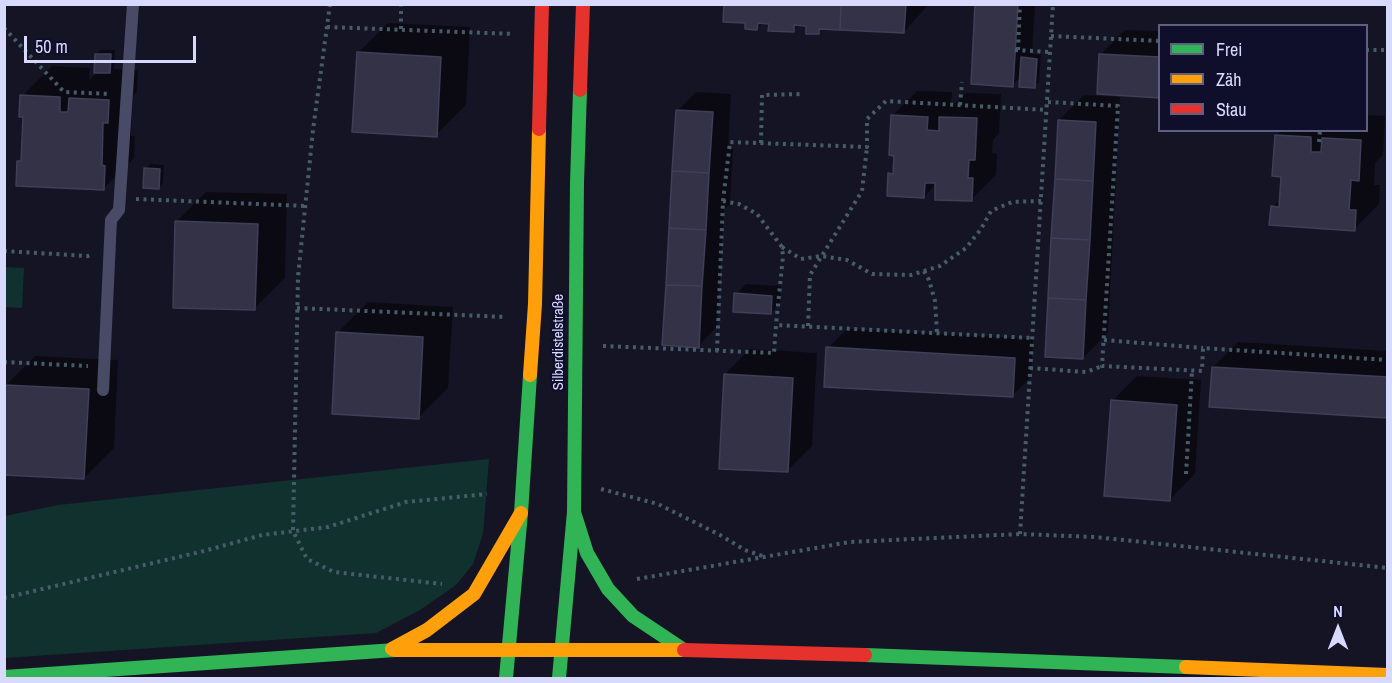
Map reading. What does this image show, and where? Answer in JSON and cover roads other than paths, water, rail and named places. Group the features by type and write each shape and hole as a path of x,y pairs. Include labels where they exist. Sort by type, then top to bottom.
{"main road":[{"name":"Silberdistelstraße","path":"506,678 521,513 535,304 542,4"},
{"name":"Silberdistelstraße","path":"559,678 574,512 577,183 582,4"},
{"path":"574,512 587,553 608,589 633,616 684,650"},
{"path":"390,650 427,630 474,594 521,513"},
{"path":"4,677 390,650 684,650 1388,675"}],"lane":[{"path":"103,390 111,220 119,210 133,4"}]}
